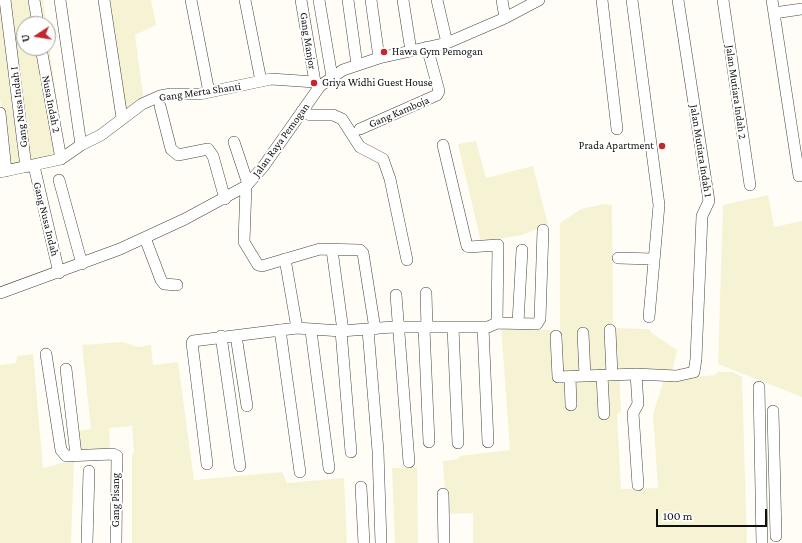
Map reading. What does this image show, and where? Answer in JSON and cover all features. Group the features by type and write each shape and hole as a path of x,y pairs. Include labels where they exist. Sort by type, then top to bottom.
{"street":[{"name":"Gang Nusa Indah I","path":"6,0 33,169"},
{"path":"34,0 37,16"},
{"path":"60,0 81,144"},
{"path":"104,0 122,118"},
{"path":"191,0 209,92"},
{"path":"245,0 260,81"},
{"name":"Gang Manjor","path":"301,0 318,84"},
{"path":"319,0 332,78"},
{"path":"348,0 357,65"},
{"path":"371,0 379,58"},
{"path":"403,0 411,51"},
{"path":"437,0 447,43"},
{"path":"502,0 506,18"},
{"path":"602,0 617,129"},
{"path":"632,0 658,194 649,317"},
{"name":"Jalan Mutiara Indah 1","path":"636,374 676,376 694,372 696,359 702,216 709,201 678,0"},
{"name":"Jalan Mutiara Indah 2","path":"723,0 750,185"},
{"path":"772,0 799,176"},
{"name":"Jalan Raya Pemogan","path":"0,293 59,273 145,238 225,199 247,185 263,167 302,111 318,84 332,78 343,70 379,58 447,43 506,18 533,2"},
{"path":"774,13 802,9"},
{"name":"Gang Kamboja","path":"360,128 437,96 438,88 427,47"},
{"name":"Nusa Indah 2","path":"42,56 61,159"},
{"name":"Gang Merta Shanti","path":"3,171 33,169 61,159 81,144 101,135 142,104 160,96 209,92 248,85 260,81 282,79 318,84"},
{"path":"160,106 169,143 175,154 182,155 208,149 211,152 225,199"},
{"path":"302,111 310,115 333,115 342,119 360,147 383,159 390,179 407,260"},
{"path":"0,113 3,171"},
{"path":"234,142 247,185 244,242 260,266 320,249 357,249 362,252 372,329 381,543"},
{"path":"444,145 467,246 498,245 497,323"},
{"name":"Gang Nusa Indah","path":"33,169 59,273"},
{"path":"59,180 82,264"},
{"path":"207,464 192,343 193,341 220,336 236,336 297,328 342,331 398,327 492,327 497,323 537,324 540,319 543,230"},
{"path":"145,238 161,280 164,284 177,285"},
{"path":"332,250 342,331 351,452"},
{"path":"518,323 522,250"},
{"path":"618,258 653,259"},
{"path":"285,259 297,328"},
{"path":"426,293 425,328 429,442"},
{"path":"396,295 409,462"},
{"path":"483,327 488,442"},
{"path":"453,328 458,443"},
{"path":"280,330 300,472"},
{"path":"312,330 329,468"},
{"path":"604,414 610,330"},
{"path":"583,333 585,376"},
{"path":"220,336 240,466"},
{"path":"236,336 247,406"},
{"path":"556,336 558,377 636,374 638,404 633,413 638,485"},
{"path":"46,354 61,450 66,456 76,455 66,369"},
{"path":"570,377 571,405"},
{"path":"759,386 762,543"},
{"path":"773,410 776,536"},
{"name":"Gang Pisang","path":"76,455 113,454 116,456 116,543"},
{"path":"87,543 89,472"},
{"path":"361,487 364,543"},
{"path":"443,494 444,543"},
{"path":"761,512 775,512"}],"shaded area":[{"path":"0,0 43,0 45,16 16,16 16,56 51,56 64,154 8,167 0,98"},
{"path":"106,0 151,0 156,25 135,35 144,102 125,115"},
{"path":"476,141 486,178 533,166 548,225 522,235 481,242 458,144"},
{"path":"768,195 774,227 802,221 802,397 718,364 723,205"},
{"path":"604,204 612,205 613,328 649,329 653,334 677,350 672,372 619,368 621,412 617,414 621,489 658,488 653,414 664,380 715,375 718,372 733,372 742,377 747,543 473,543 473,513 446,514 443,461 459,459 459,456 510,450 501,326 560,331 560,223 581,209"},
{"path":"122,342 138,347 151,345 153,365 178,362 194,480 282,472 287,483 344,478 347,543 132,543 132,456 134,452 132,426 109,428 110,451 86,453 79,449 77,431 91,429 82,345"},
{"path":"33,354 43,468 74,460 71,543 0,543 0,365 16,363 17,356"},
{"path":"417,467 418,543 395,543 392,468"}],"place":[{"name":"Hawa Gym Pemogan","path":"384,52"},
{"name":"Griya Widhi Guest House","path":"314,83"},
{"name":"Prada Apartment","path":"662,146"}]}
